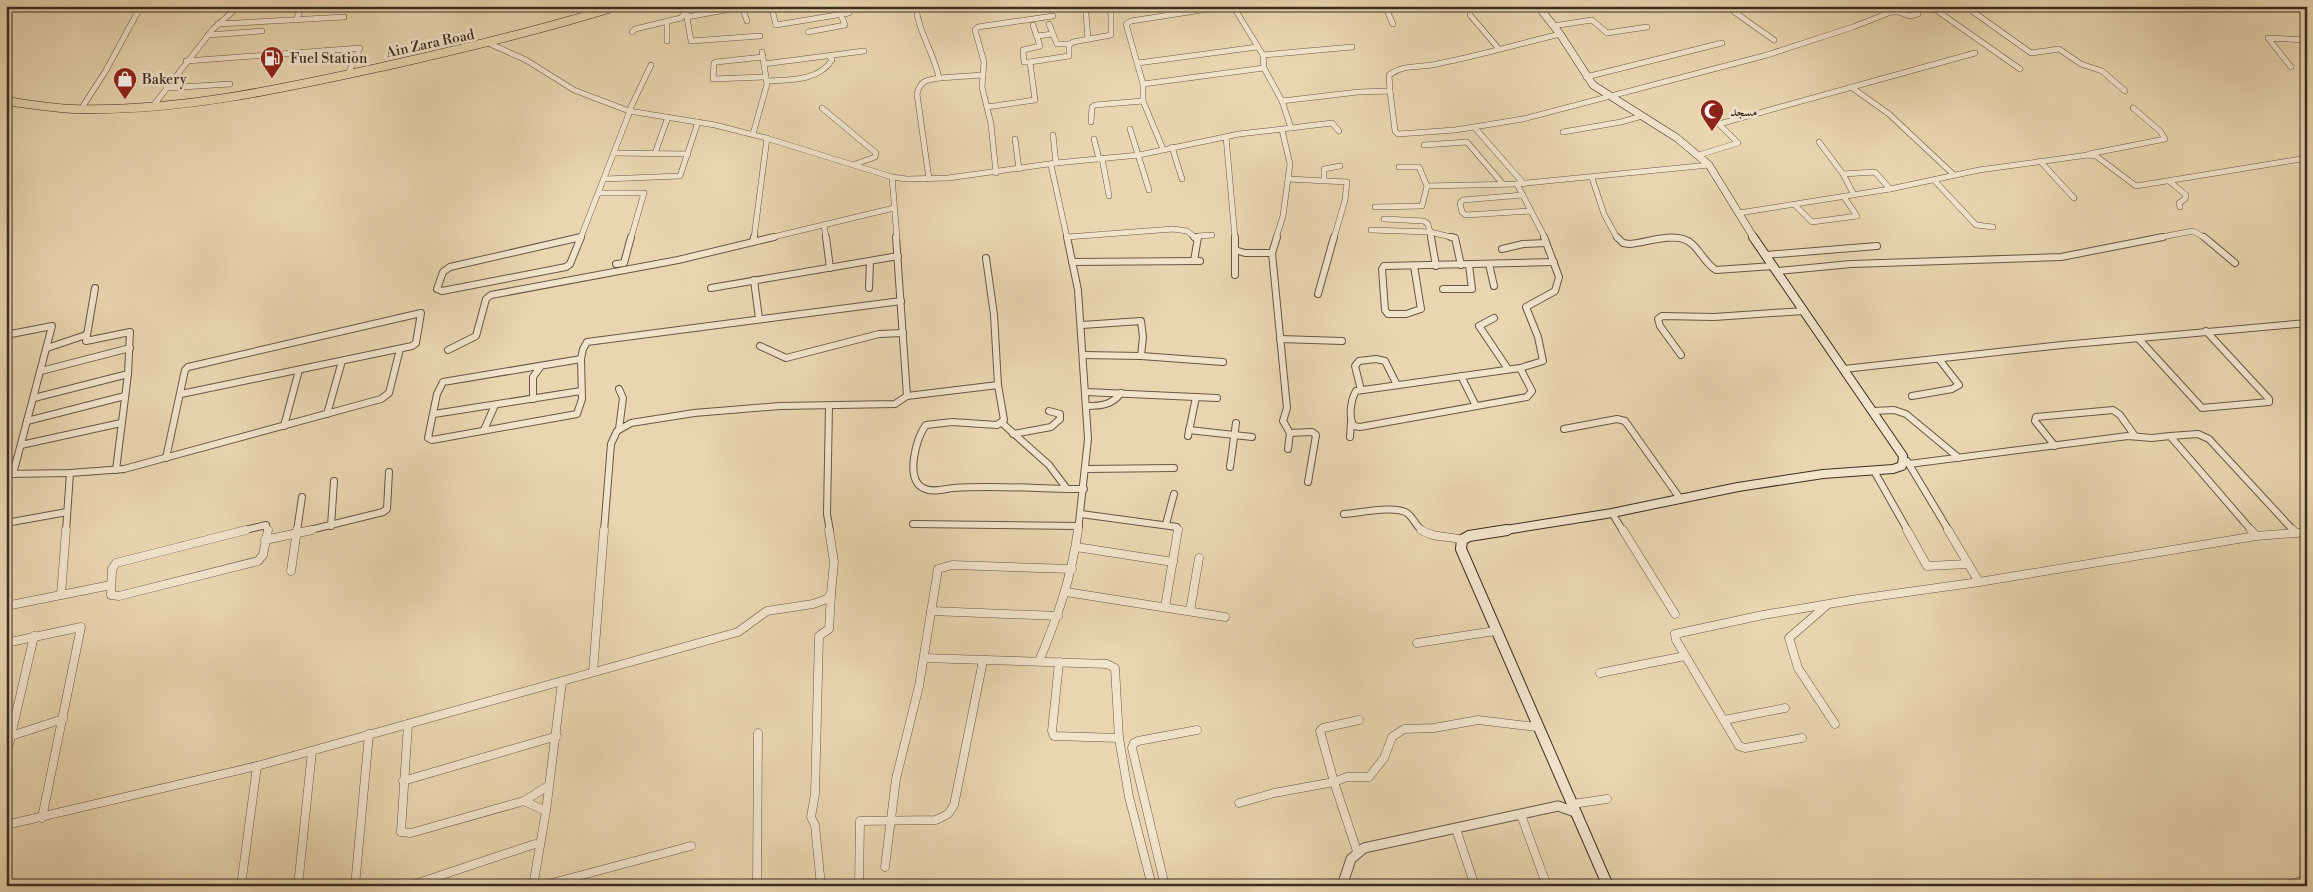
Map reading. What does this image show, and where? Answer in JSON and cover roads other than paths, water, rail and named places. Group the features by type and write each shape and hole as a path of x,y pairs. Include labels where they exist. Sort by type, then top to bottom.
{"main road":[{"name":"Ain Zara Road","path":"6,101 81,109 153,106 233,97 488,43 546,29 618,6"},
{"path":"1541,7 1586,77 1609,96 1699,155 1709,165 1765,255 1903,456 1902,466 1897,468 1874,472 1806,477 1679,497 1612,513 1469,536 1462,540 1461,549 1495,631 1608,886"}],"street":[{"path":"81,109 141,6"},
{"path":"153,106 208,35 239,6"},
{"path":"296,20 302,6"},
{"path":"771,6 776,24 849,13"},
{"path":"916,6 916,15 921,24 922,35 930,45 940,78"},
{"path":"1050,24 1057,44 1070,44 1088,39 1107,37 1112,34 1111,14 1107,6"},
{"path":"1233,6 1263,56 1264,68 1282,101 1291,128"},
{"path":"1385,6 1392,24"},
{"path":"1726,6 1774,40"},
{"path":"1754,6 1758,8 1764,6"},
{"path":"1829,6 1834,6"},
{"path":"1940,6 1935,8 1936,10 2020,69"},
{"path":"1965,6 2031,53 2059,49 2081,64 2102,71 2125,91"},
{"path":"687,17 742,7 747,20"},
{"path":"686,8 692,42 760,36"},
{"path":"632,32 635,29 682,17 686,8"},
{"path":"1163,149 1144,101 1138,64 1126,24 1208,9"},
{"path":"1560,34 1434,65 1420,65 1398,69 1389,75 1395,131 1398,134 1475,128 1522,119 1767,55 1853,27 1891,12 1899,12 1909,16 1918,14"},
{"path":"1086,14 1088,39"},
{"path":"804,21 808,34 845,25 841,15"},
{"path":"996,172 987,106 982,87 984,62 974,32 975,29 1052,16"},
{"path":"1470,16 1499,49"},
{"path":"218,24 344,17"},
{"path":"1553,26 1592,20 1602,31 1611,33 1647,27"},
{"path":"667,22 667,42"},
{"path":"1033,25 1039,47 1023,50 1024,62 1069,56 1070,44"},
{"path":"208,35 262,31"},
{"path":"1037,36 1053,34"},
{"path":"2291,67 2268,38 2307,40"},
{"path":"488,43 526,60 574,90 630,111 698,122 753,134 892,177 929,180 1100,158 1139,155 1226,136 1332,123 1339,131"},
{"path":"1586,77 1722,43"},
{"path":"1138,64 1257,47"},
{"path":"1263,56 1352,47"},
{"path":"186,61 360,48 348,74"},
{"path":"764,64 864,51"},
{"path":"1699,155 1738,143 1719,124 1975,53"},
{"path":"753,134 766,79 763,54 716,62 714,64 713,80 766,79 803,79 827,68 832,60 829,56"},
{"path":"987,106 1035,100 1030,62"},
{"path":"581,237 450,267 443,272 437,289 442,290 570,264 605,179 630,111 650,65"},
{"path":"1142,84 1264,68"},
{"path":"929,180 917,94 919,85 925,80 960,75 983,75"},
{"path":"166,88 230,84"},
{"path":"1851,87 1889,114 1954,175"},
{"path":"1282,101 1358,92 1390,91"},
{"path":"1092,122 1092,107 1095,105 1144,101"},
{"path":"822,108 876,153 875,157 853,165"},
{"path":"2088,155 2092,152 2165,139 2154,125 2133,108"},
{"path":"1563,132 1621,122 1642,116"},
{"path":"655,153 668,117"},
{"path":"605,179 678,177 683,173 698,122"},
{"path":"1475,128 1524,184"},
{"path":"1130,129 1149,190"},
{"path":"1282,130 1290,164 1283,216 1272,253 1287,408 1283,420 1285,430 1290,433 1312,432 1316,435 1308,482"},
{"path":"1039,661 1058,616 1072,569 1086,469 1087,406 1082,325 1054,164 1053,135"},
{"path":"1226,136 1234,215 1234,275"},
{"path":"753,242 768,138"},
{"path":"1094,138 1109,196"},
{"path":"1015,139 1020,169"},
{"path":"1424,145 1467,142 1502,183"},
{"path":"1819,142 1843,174 1854,195"},
{"path":"1172,147 1182,179"},
{"path":"614,154 688,154"},
{"path":"1739,213 1890,189 1954,175 2088,155 2096,156 2134,186 2307,158"},
{"path":"2040,161 2074,198"},
{"path":"1427,186 1524,184 1709,165"},
{"path":"1324,180 1324,169 1340,166"},
{"path":"1375,207 1422,206 1427,186 1419,167 1400,167"},
{"path":"1843,174 1876,172 1890,189"},
{"path":"892,177 908,391 906,396"},
{"path":"1592,178 1611,228 1622,242 1630,244 1669,238 1683,239 1692,243 1699,255 1714,269 1775,269 1880,262 2061,257 2190,231 2199,233 2235,263"},
{"path":"1288,179 1345,181 1347,185 1345,200 1318,294"},
{"path":"1934,180 1977,226 1993,227"},
{"path":"2169,181 2186,195 2179,203 2180,207"},
{"path":"1350,437 1353,393 1361,390 1520,368 1543,361 1538,337 1526,307 1555,291 1559,278 1546,243 1517,184"},
{"path":"599,193 644,194 624,263 616,264"},
{"path":"1523,195 1463,200 1460,203 1462,212 1466,215 1531,211"},
{"path":"1796,205 1812,222 1857,216 1844,197"},
{"path":"448,350 476,336 486,299 491,295 659,264 894,208"},
{"path":"1384,219 1428,222 1436,266"},
{"path":"824,225 830,268"},
{"path":"1067,237 1173,229 1187,231 1197,239"},
{"path":"1371,230 1430,232 1455,238 1461,265"},
{"path":"1072,262 1197,261 1197,239 1199,235 1212,234"},
{"path":"1502,249 1523,244 1546,243"},
{"path":"1765,255 1877,246"},
{"path":"1235,250 1245,253 1272,253"},
{"path":"711,288 898,256"},
{"path":"986,258 994,315 998,386 1004,415 1002,423"},
{"path":"869,288 870,261"},
{"path":"1414,266 1421,309 1406,314 1388,314 1385,310 1382,267 1385,265 1436,266 1554,262"},
{"path":"1489,264 1494,286"},
{"path":"1443,289 1472,289 1469,265"},
{"path":"754,280 759,319"},
{"path":"95,288 85,339 89,341 130,332 128,374 116,470"},
{"path":"582,359 447,380 441,385 437,394 429,439 578,414 580,411 581,391 582,359 582,349 587,342 900,301"},
{"path":"1680,355 1660,326 1658,319 1662,316 1714,317 1804,311"},
{"path":"166,458 185,370 188,367 420,312 416,344 400,349 181,394"},
{"path":"1494,318 1480,326 1508,369"},
{"path":"1082,325 1141,321 1143,337 1141,356"},
{"path":"1844,369 2206,331 2307,323"},
{"path":"6,335 52,326 21,445 9,474 116,470 284,426 385,397 388,393 400,349"},
{"path":"2138,338 2202,408 2269,402 2269,399 2206,331"},
{"path":"760,346 783,358 789,358 879,334 903,333"},
{"path":"47,348 86,335"},
{"path":"1280,339 1342,341"},
{"path":"41,371 130,348"},
{"path":"1083,355 1141,356 1223,362"},
{"path":"1361,390 1355,366 1359,361 1365,360 1378,359 1385,361 1397,385"},
{"path":"1912,396 1952,389 1959,385 1939,359"},
{"path":"328,414 342,361"},
{"path":"533,399 533,377 541,365"},
{"path":"1351,422 1354,426 1360,426 1530,395 1532,390 1520,368"},
{"path":"284,426 299,370"},
{"path":"34,398 128,374"},
{"path":"1462,376 1476,406"},
{"path":"593,672 608,462 614,436 619,429 631,423 700,411 760,406 895,404 906,396 998,386"},
{"path":"619,388 623,398 619,429"},
{"path":"434,414 581,391"},
{"path":"1086,392 1217,398"},
{"path":"1087,406 1108,405 1121,393"},
{"path":"27,421 125,396"},
{"path":"1196,397 1189,433 1252,437"},
{"path":"484,430 496,405"},
{"path":"821,886 814,825 811,817 815,794 819,636 829,629 834,562 827,514 829,406"},
{"path":"1873,411 1894,410 1906,414 1959,458"},
{"path":"2055,446 2034,418 2113,410 2120,414 2136,436"},
{"path":"1013,434 1054,426 1060,419 1060,414 1049,411"},
{"path":"1564,430 1617,419 1625,421 1679,497"},
{"path":"21,445 121,423"},
{"path":"1002,423 992,426 942,423 923,426 912,471 916,483 926,489 1084,489"},
{"path":"1002,423 1049,465 1067,489"},
{"path":"1230,467 1236,423"},
{"path":"1288,449 1290,433"},
{"path":"1909,464 2118,437 2136,436 2152,438 2198,434 2209,439 2296,533"},
{"path":"2170,436 2256,536"},
{"path":"1903,456 1980,582"},
{"path":"1086,469 1174,468"},
{"path":"265,540 331,526 386,510 389,472"},
{"path":"1874,472 1927,566 1968,564"},
{"path":"61,595 70,473"},
{"path":"331,526 334,481"},
{"path":"1166,524 1174,494"},
{"path":"291,571 302,497"},
{"path":"1344,514 1398,509 1409,514 1418,528 1424,532 1438,538 1462,540"},
{"path":"6,523 67,512"},
{"path":"1612,513 1675,614"},
{"path":"1081,514 1166,524 1176,527 1178,530 1165,607"},
{"path":"914,524 1079,526"},
{"path":"262,526 268,527 263,555 258,561 114,597 111,595 111,585 112,569 116,563 262,526"},
{"path":"1802,738 1742,748 1736,743 1674,636 1677,632 1828,604 1980,582 2256,536 2307,532"},
{"path":"1076,547 1173,562"},
{"path":"1190,611 1198,558"},
{"path":"885,867 896,779 924,658 938,569 942,566 1072,569"},
{"path":"6,606 111,585"},
{"path":"1066,592 1225,617"},
{"path":"6,825 257,766 562,682 738,632 760,613 823,602 832,594"},
{"path":"1828,604 1806,624 1792,632 1789,638 1798,668 1835,724"},
{"path":"931,611 1058,616"},
{"path":"6,643 80,628 42,818"},
{"path":"1417,643 1495,631"},
{"path":"6,757 34,636"},
{"path":"1600,673 1685,656"},
{"path":"924,658 1107,664 1115,668 1119,738 1129,796 1152,886"},
{"path":"859,886 860,821 936,820 948,814 954,805 983,660"},
{"path":"1059,662 1052,731 1054,736 1119,738"},
{"path":"533,886 557,736 562,682"},
{"path":"1724,720 1785,708"},
{"path":"11,736 63,719"},
{"path":"1357,851 1334,782 1320,731 1322,728 1359,720"},
{"path":"1239,803 1274,793 1334,782 1347,777 1364,778 1374,774 1384,758 1390,740 1404,729 1434,728 1478,720 1537,728"},
{"path":"408,724 401,832 405,833 524,801 548,786"},
{"path":"1165,886 1132,748 1134,743 1138,741 1198,730"},
{"path":"757,886 758,732"},
{"path":"355,886 368,734"},
{"path":"403,781 557,736"},
{"path":"298,886 312,751"},
{"path":"241,886 257,766"},
{"path":"1558,806 1565,789"},
{"path":"1342,886 1350,861 1357,851 1558,806 1573,808 1607,799"},
{"path":"524,801 546,811"},
{"path":"1521,815 1547,886"},
{"path":"1456,829 1475,886"},
{"path":"409,886 535,844"},
{"path":"540,886 691,846"},
{"path":"2281,886 2307,880"}],"place":[{"name":"Fuel Station","path":"272,79"},
{"name":"Bakery","path":"125,100"},
{"name":"مسجد","path":"1712,132"}]}
